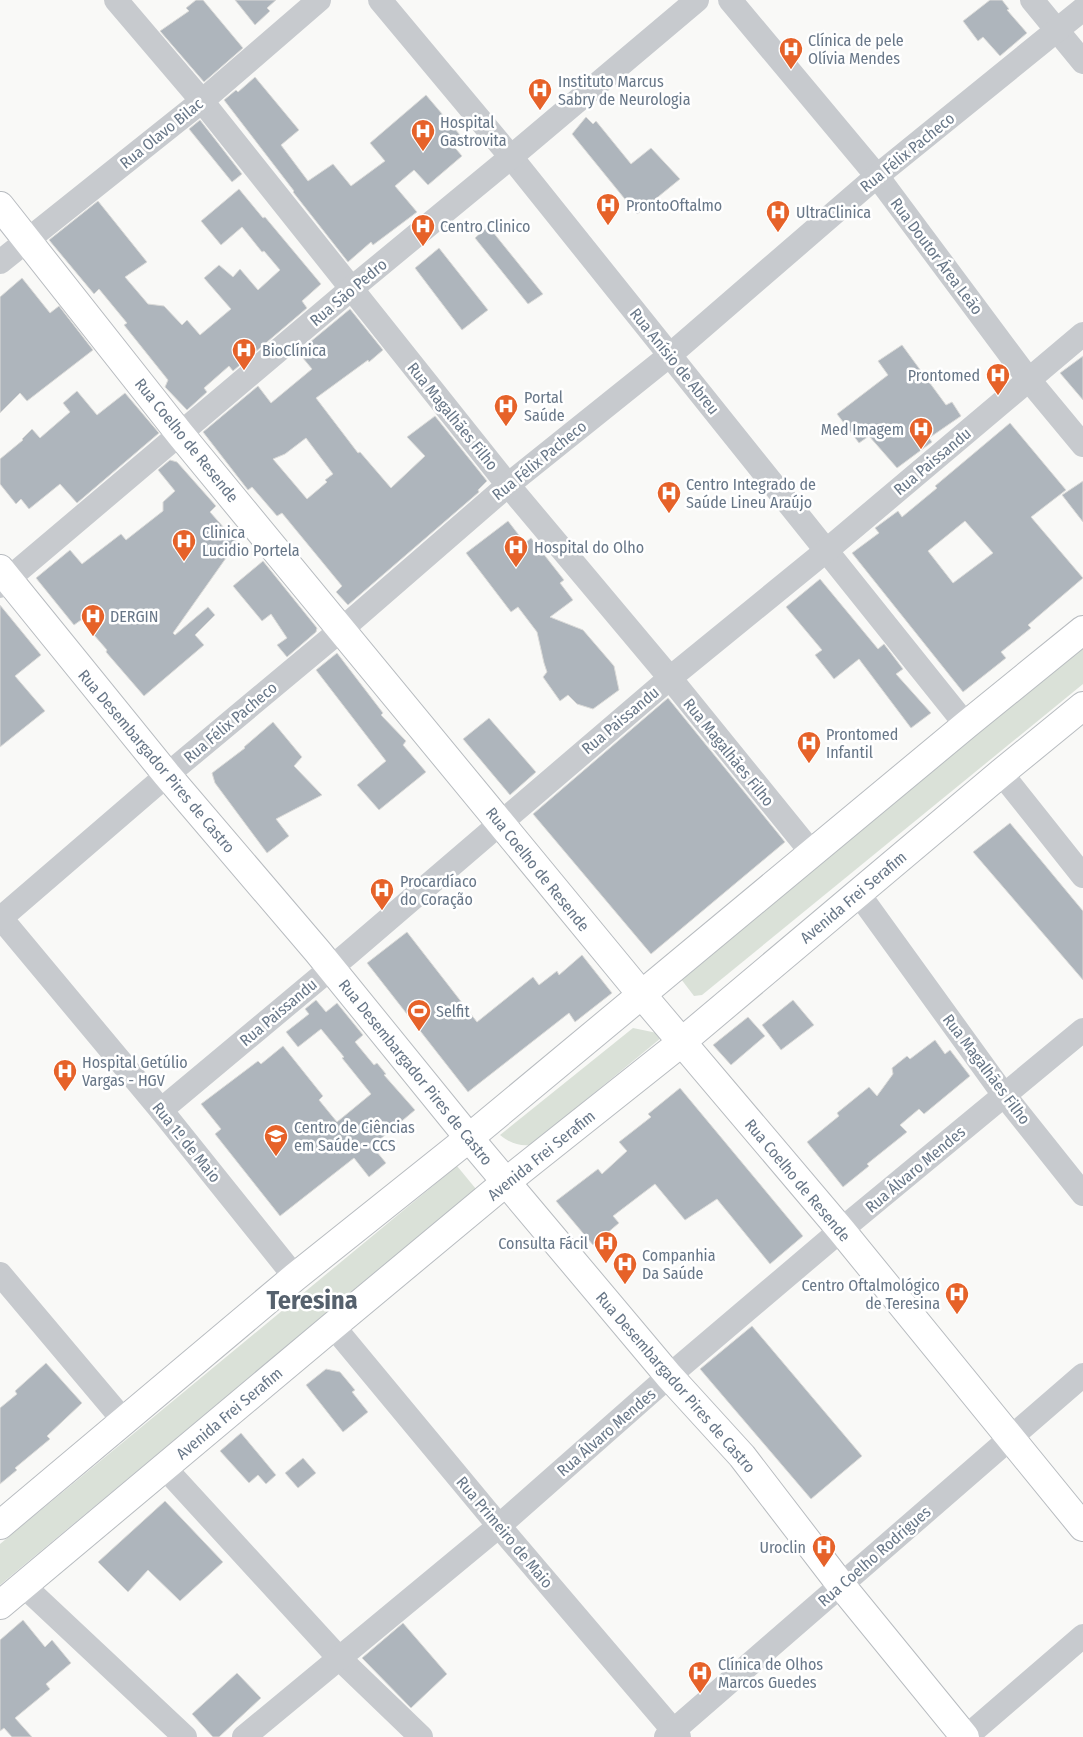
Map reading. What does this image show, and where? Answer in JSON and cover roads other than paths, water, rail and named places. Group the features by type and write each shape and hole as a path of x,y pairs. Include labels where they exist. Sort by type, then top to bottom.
{"main road":[{"name":"Rua Coelho de Resende","path":"0,206 180,434 681,1042 841,1230 1083,1527"},
{"name":"Rua Desembargador Pires de Castro","path":"3,578 331,968 469,1138 669,1376 742,1456 842,1585 966,1737"},
{"path":"0,1525 296,1276 469,1138 1083,630"},
{"name":"Avenida Frei Serafim","path":"0,1605 506,1182 681,1042 1083,706"}],"street":[{"name":"Rua Magalhães Filho","path":"116,0 202,101 508,485 670,678 812,853"},
{"name":"Rua Olavo Bilac","path":"0,262 202,101 319,0"},
{"name":"Rua Anísio de Abreu","path":"380,0 511,157 966,725"},
{"name":"Rua São Pedro","path":"3,578 180,434 697,0"},
{"name":"Rua Doutor Área Leão","path":"730,0 878,176 1029,380 1083,445"},
{"path":"1032,0 1083,62"},
{"name":"Rua Félix Pacheco","path":"0,918 167,775 342,630 508,485 670,355 878,176 1083,9"},
{"name":"Rua Paissandu","path":"161,1110 331,968 670,678 827,550 1083,334"},
{"path":"1001,773 1083,876"},
{"name":"Rua Magalhães Filho","path":"858,893 1004,1095 1083,1194"},
{"name":"Rua 1º de Maio","path":"0,918 161,1110 296,1276"},
{"name":"Rua Álvaro Mendes","path":"244,1737 499,1526 669,1376 841,1230 1083,1030"},
{"path":"0,1274 124,1421"},
{"name":"Rua Primeiro de Maio","path":"333,1326 673,1735"},
{"name":"Rua Coelho Rodrigues","path":"673,1735 1010,1437 1083,1375"},
{"path":"164,1467 339,1658 421,1737"},
{"path":"24,1586 185,1737"},
{"path":"966,1737 1083,1636"}],"place":[{"name":"Clínica de pele Olívia Mendes","path":"791,70"},
{"name":"Instituto Marcus Sabry de Neurologia","path":"540,111"},
{"name":"Hospital Gastrovita","path":"423,152"},
{"name":"ProntoOftalmo","path":"608,226"},
{"name":"UltraClinica","path":"778,233"},
{"name":"Centro Clinico","path":"423,247"},
{"name":"BioClínica","path":"244,371"},
{"name":"Prontomed","path":"998,396"},
{"name":"Portal Saúde","path":"506,427"},
{"name":"Med Imagem","path":"921,450"},
{"name":"Centro Integrado de Saúde Lineu Araújo","path":"669,514"},
{"name":"Clinica Lucidio Portela","path":"184,562"},
{"name":"Hospital do Olho","path":"516,568"},
{"name":"DERGIN","path":"93,637"},
{"name":"Prontomed Infantil","path":"809,764"},
{"name":"Procardíaco do Coração","path":"382,911"},
{"name":"Selfit","path":"419,1032"},
{"name":"Hospital Getúlio Vargas - HGV","path":"65,1092"},
{"name":"Centro de Ciências em Saúde - CCS","path":"276,1157"},
{"name":"Consulta Fácil","path":"606,1264"},
{"name":"Companhia Da Saúde","path":"625,1285"},
{"name":"Centro Oftalmológico de Teresina","path":"957,1315"},
{"name":"Uroclin","path":"824,1568"},
{"name":"Clínica de Olhos Marcos Guedes","path":"700,1694"}],"district":[{"name":"Teresina","path":"312,1300"}]}
